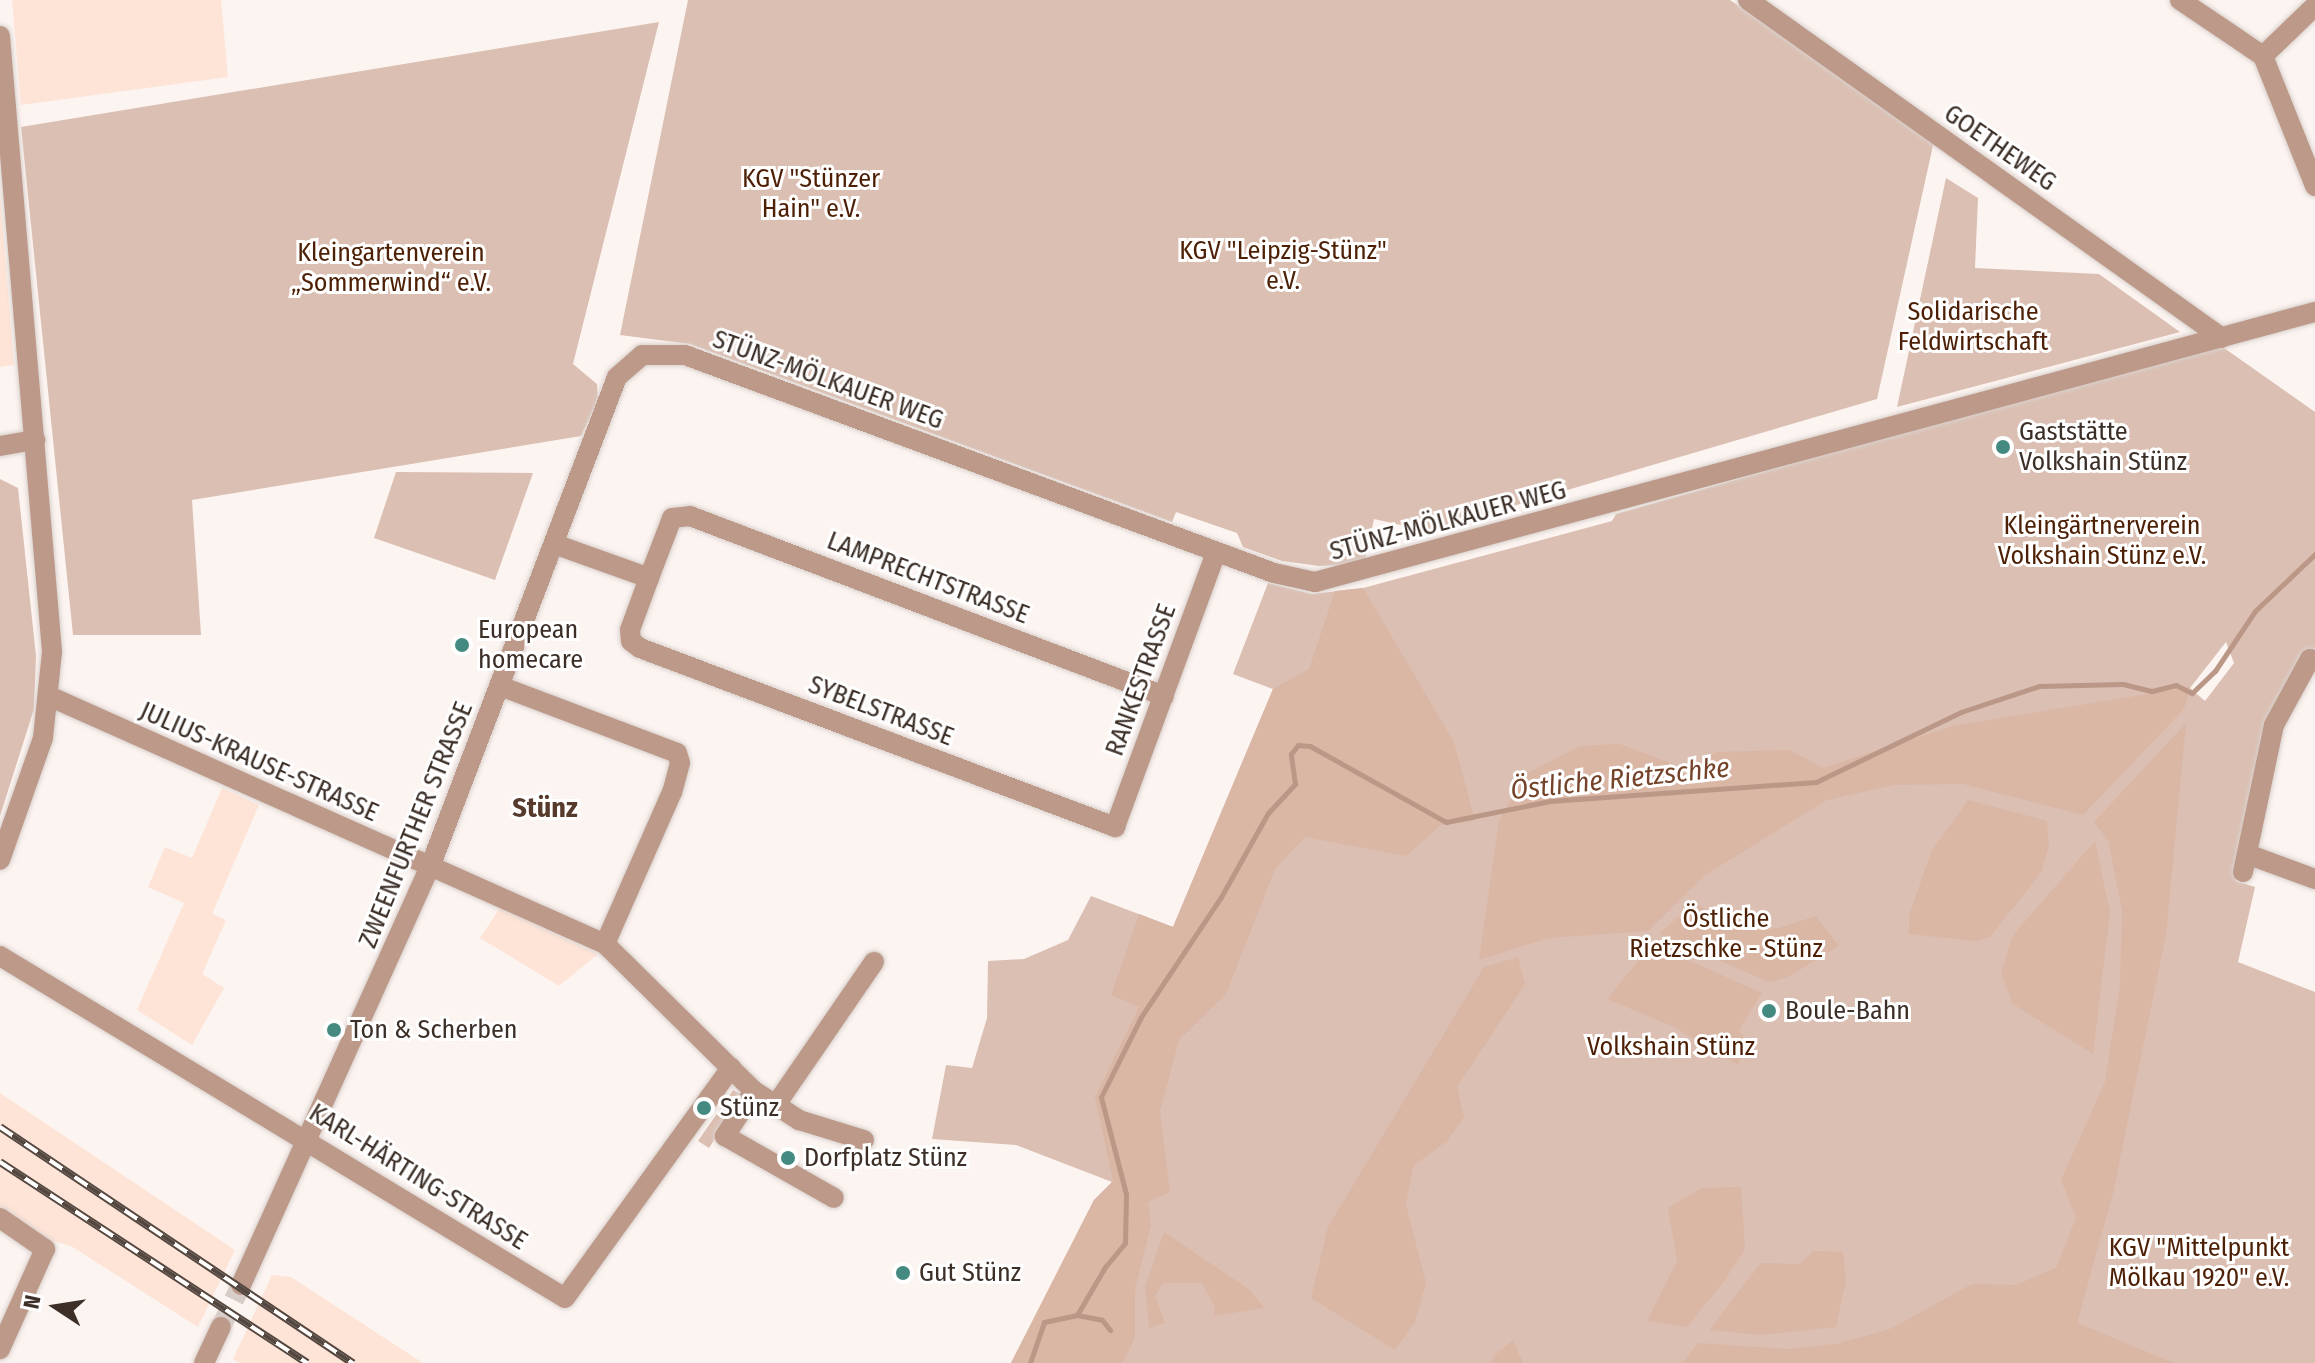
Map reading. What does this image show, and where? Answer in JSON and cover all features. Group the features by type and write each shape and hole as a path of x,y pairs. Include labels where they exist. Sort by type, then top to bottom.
{"street":[{"name":"GOETHEWEG","path":"1748,0 2222,338"},
{"path":"1774,19 1786,0"},
{"path":"2180,0 2263,56 2315,186"},
{"path":"2263,56 2315,6"},
{"path":"0,36 52,652 51,697 29,786 0,860"},
{"name":"STÜNZ-MÖLKAUER WEG","path":"617,377 642,355 685,355 1295,580 1358,574 2315,312"},
{"name":"ZWEENFURTHER STRASSE","path":"241,1285 430,867 557,545 617,377"},
{"path":"0,446 35,440"},
{"name":"LAMPRECHTSTRASSE","path":"649,578 672,518 690,516 1164,696"},
{"path":"557,545 649,578"},
{"name":"RANKESTRASSE","path":"1115,827 1216,552"},
{"name":"SYBELSTRASSE","path":"649,578 631,641 1115,827"},
{"path":"2312,660 2274,725 2245,863 2315,879"},
{"path":"500,686 677,753 680,763 672,792 605,944"},
{"name":"JULIUS-KRAUSE-STRASSE","path":"51,697 605,944 754,1091 775,1106 827,1132 864,1140"},
{"name":"KARL-HÄRTING-STRASSE","path":"0,956 565,1298 731,1068"},
{"path":"775,1106 874,962"},
{"path":"754,1091 725,1136 834,1198"},
{"path":"0,1218 45,1249 0,1349"},
{"path":"204,1363 221,1327"}],"shaded area":[{"path":"12,0 221,0 228,77 21,105"},
{"path":"0,194 14,365 0,367"},
{"path":"222,788 259,805 212,914 226,920 202,974 224,988 192,1045 137,1010 184,903 148,887 165,847 192,858"},
{"path":"500,908 598,954 559,986 480,938"},
{"path":"0,1093 235,1250 198,1327 71,1246 49,1240 0,1208"},
{"path":"272,1275 291,1277 423,1363 239,1363 233,1359"}],"green space":[{"name":"KGV \"Leipzig-Stünz\" e.V.","path":"688,0 1730,0 1934,141 1877,399 1428,531 1374,519 1364,564 1319,566 1282,561 1243,547 1237,533 1176,512 1172,522 690,344 620,335"},
{"name":"Kleingartenverein „Sommerwind“ e.V.","path":"659,22 573,364 597,384 598,400 581,436 192,500 201,635 73,635 21,127"},
{"name":"Solidarische Feldwirtschaft","path":"1946,178 1978,198 1975,268 2099,274 2180,332 1897,407"},
{"name":"Östliche Rietzschke - Stünz","path":"2217,343 2315,412 2315,648 2266,729 2236,881 2255,887 2238,962 2315,992 2315,1363 1011,1363 1094,1200 1112,1182 1016,1145 932,1139 946,1065 972,1068 987,1018 988,961 1024,959 1068,940 1091,896 1173,927 1273,689 1233,674 1268,583 1312,594 1363,588 1612,521 1616,514","holes":["2226,642 2234,663 2205,701 2190,688"]},
{"path":"396,472 533,473 495,580 374,538"},
{"path":"0,479 18,488 36,656 34,709 0,816"},
{"path":"1363,588 1454,742 1475,821 1441,825 1406,856 1305,837 1275,869 1226,994 1179,1040 1160,1111 1170,1192 1148,1202 1151,1225 1135,1289 1135,1337 1127,1355 1122,1363 1011,1363 1094,1200 1113,1181 1095,1097 1139,1007 1111,995 1139,914 1173,927 1273,689 1309,669 1335,591"},
{"path":"2190,687 2184,709 2083,815 1963,784 1894,785 1827,800 1705,875 1648,931 1548,938 1479,960 1499,821 1524,775 1580,746 1620,744 1689,770 1717,752 1790,750 1823,768 1953,726"},
{"path":"2186,723 2166,935 2113,1193 2077,1323 2174,1363 1682,1363 1698,1343 1788,1349 1836,1344 1890,1329 1972,1284 2016,1285 2056,1268 2076,1218 2061,1180 2105,1082 2120,985 2122,911 2108,840 2094,822"},
{"path":"1968,800 2047,821 2049,845 2041,873 1990,937 1976,941 1909,934 1909,916 1931,852"},
{"path":"2095,841 2110,912 2093,1054 2013,1004 2001,973 2013,935"},
{"path":"1694,903 1745,930 1779,928 1816,916 1839,946 1786,978 1769,982 1659,934"},
{"path":"1652,944 1762,993 1739,1030 1748,1042 1738,1065 1674,1027 1607,999"},
{"path":"1518,957 1525,984 1457,1087 1464,1117 1447,1141 1413,1166 1406,1205 1426,1283 1415,1322 1395,1350 1311,1298 1328,1227 1484,967"},
{"path":"733,1090 742,1095 709,1148 698,1141"},
{"path":"1741,1187 1745,1249 1722,1284 1687,1327 1647,1321 1677,1261 1668,1208 1701,1188"},
{"path":"1164,1232 1250,1290 1264,1308 1213,1316 1215,1307 1202,1283 1163,1283 1155,1296 1165,1323 1149,1328 1145,1287"},
{"path":"1813,1251 1843,1252 1846,1281 1836,1327 1761,1335 1709,1330 1761,1263 1800,1264"},
{"path":"1513,1340 1523,1363 1491,1363 1494,1356"}],"waterway":[{"name":"Östliche Rietzschke","path":"1030,1363 1044,1322 1077,1315 1105,1267 1125,1243 1126,1194 1101,1097 1141,1017 1221,897 1268,813 1295,784 1291,754 1298,745 1310,746 1446,822 1550,801 1816,782 1961,712 2039,686 2123,684 2152,691 2176,685 2192,693 2215,671 2255,611 2315,554"},
{"path":"1077,1315 1102,1320 1110,1330"}],"tunnel":[{"path":"221,1327 241,1285"}],"railway":[{"path":"0,1127 353,1363"},
{"path":"0,1162 307,1363"}],"place":[{"name":"Gaststätte Volkshain Stünz","path":"2003,447"},
{"name":"European homecare","path":"462,645"},
{"name":"Boule-Bahn","path":"1769,1011"},
{"name":"Ton & Scherben","path":"334,1030"},
{"name":"Stünz","path":"704,1108"},
{"name":"Dorfplatz Stünz","path":"788,1158"},
{"name":"Gut Stünz","path":"903,1273"}],"district":[{"name":"Stünz","path":"545,808"}],"park label":[{"name":"KGV \"Stünzer Hain\" e.V.","path":"811,194"},
{"name":"Kleingärtnerverein Volkshain Stünz e.V.","path":"2102,541"},
{"name":"Volkshain Stünz","path":"1671,1047"},
{"name":"KGV \"Mittelpunkt Mölkau 1920\" e.V.","path":"2199,1263"}]}
